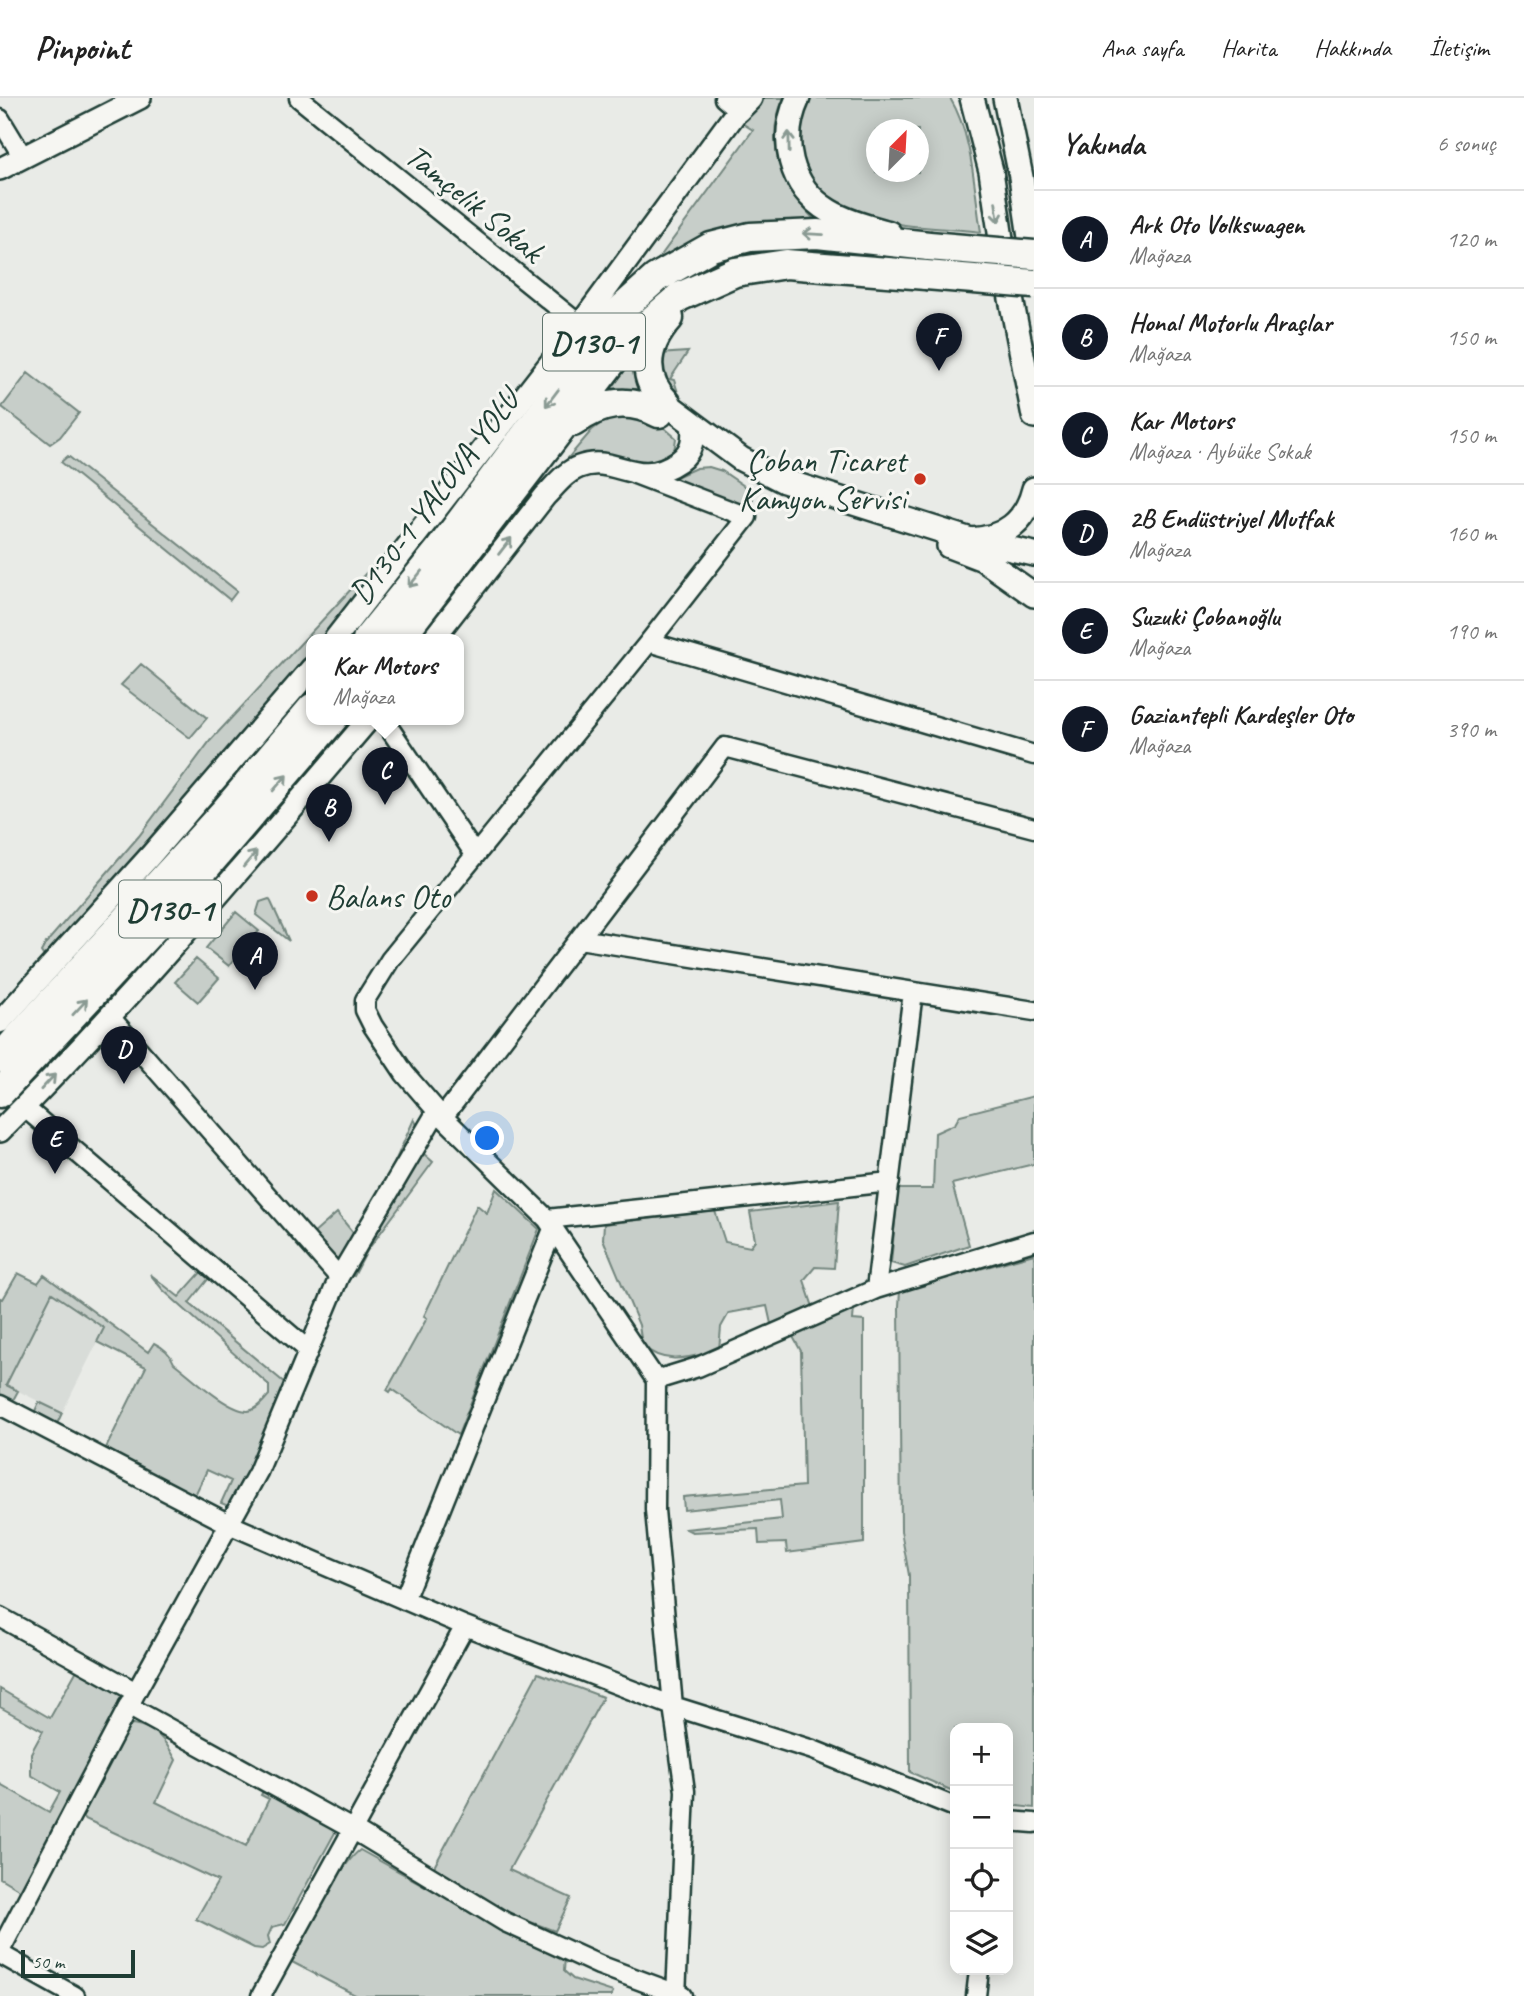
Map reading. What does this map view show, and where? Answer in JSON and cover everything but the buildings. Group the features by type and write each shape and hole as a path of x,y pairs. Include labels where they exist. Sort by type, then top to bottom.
{"highway":[{"name":"D130-1 YALOVA YOLU","path":"371,634 440,549 615,315 656,278 711,247 770,234 817,234 1034,255"},
{"name":"D130-1","path":"403,634 640,329 679,297 736,272 786,264 1034,284"},
{"path":"663,408 651,385 646,359 649,347 667,320 711,281"},
{"path":"562,429 588,411 606,404 637,403 663,408"},
{"name":"D130-1","path":"0,1058 225,811 306,715"},
{"name":"D130-1","path":"0,1093 153,929 329,725"}],"main road":[{"path":"798,98 789,128 788,146 798,180 810,197 847,220 929,246"},
{"path":"958,98 991,171"},
{"path":"972,98 983,128 1006,273 1034,416"},
{"path":"1005,98 1028,181 1034,264"},
{"path":"663,408 741,459 784,481 971,540 1034,554"},
{"path":"693,430 734,467 782,493 969,552 997,567 1034,595"},
{"path":"971,540 989,539 1008,531 1026,512 1034,489"}],"street":[{"path":"0,169 140,98"},
{"name":"Tamçelik Sokak","path":"299,98 580,325"},
{"path":"339,634 580,325 740,101"},
{"path":"0,119 23,158"},
{"path":"437,634 545,496 566,475 578,467 593,464 657,474 685,457 693,430"},
{"path":"0,1617 505,1922 599,1965 678,1996 685,1812 655,1510 656,1380 550,1224 440,1114 405,1074 365,1010 365,1000 390,960 474,853 649,642 747,517 631,472"},
{"path":"649,642 1034,755"},
{"path":"0,1022 151,855 306,675"},
{"path":"0,1131 110,1017 230,883 364,725"},
{"path":"387,725 474,853"},
{"path":"75,1996 0,1952 132,1699 231,1525 258,1472 339,1278 440,1114 579,939 725,747 1034,828"},
{"path":"579,939 1034,1011"},
{"path":"876,1289 913,992"},
{"path":"110,1017 339,1278"},
{"path":"24,1107 308,1350"},
{"path":"550,1224 890,1182"},
{"path":"404,1600 550,1224"},
{"path":"656,1380 698,1367 876,1289 1034,1241"},
{"path":"0,1405 231,1525 404,1600 673,1706 813,1750 950,1805"},
{"path":"261,1996 466,1626"},
{"path":"1013,1822 1034,1824"},
{"path":"976,1996 978,1975"}],"shaded area":[{"path":"759,98 784,98 775,132 780,165 795,196 817,222 654,265 753,130 740,122"},
{"path":"808,98 950,98 964,129 968,146 981,232 879,221 854,214 833,203 815,187 804,166 798,129"},
{"path":"688,352 670,379 674,380 680,399 667,392 659,354"},
{"path":"637,354 646,395 627,389 610,391"},
{"path":"28,373 79,413 60,437 50,444 2,407"},
{"path":"614,414 661,425 676,438 674,452 663,458 635,464 563,464 592,430"},
{"path":"68,456 237,591 230,600 61,462"},
{"path":"709,467 722,471 753,492 753,500 745,503 726,502 680,484 676,477 696,468"},
{"path":"405,538 328,634 309,634 367,572"},
{"path":"306,638 306,660 300,668 47,955 43,955 41,952 46,943 139,836 210,741"},
{"path":"141,664 207,718 190,738 121,685"},
{"path":"269,899 289,941 256,915 260,902"},
{"path":"236,912 259,931 229,966 206,948"},
{"path":"196,959 219,978 198,1002 175,982"},
{"path":"1034,1096 1034,1164 952,1184 969,1245 905,1267 891,1263 898,1189 933,1189 935,1133 955,1124 960,1115"},
{"path":"414,1119 419,1129 339,1262 335,1260 312,1235 337,1213 354,1234 393,1166"},
{"path":"429,1140 424,1154 433,1162 367,1251 354,1276 350,1275"},
{"path":"496,1189 539,1229 458,1435 392,1389 390,1392 387,1390 427,1318 424,1316 477,1205 487,1213"},
{"path":"839,1201 834,1268 815,1267 804,1280 813,1307 771,1324 767,1306 729,1313 721,1327 719,1350 698,1355 669,1358 651,1352 642,1345 639,1325 603,1239 604,1224 715,1211 725,1242 750,1247 755,1240 750,1212"},
{"path":"1034,1254 1034,1808 1013,1806 1013,1723 950,1723 950,1790 910,1772 909,1575 901,1531 900,1291"},
{"path":"203,1270 209,1278 189,1303 286,1384 233,1508 221,1503 231,1481 207,1470 195,1495 105,1450 146,1367 97,1342 104,1328 52,1293 6,1385 18,1391 12,1402 0,1396 0,1298 3,1299 18,1273 38,1283 44,1275 148,1352 154,1343 161,1347 174,1363 220,1399 239,1409 254,1409 269,1395 269,1385 163,1290 150,1274 179,1297"},
{"path":"52,1293 104,1329 62,1413 6,1385"},
{"path":"854,1308 853,1320 864,1321 864,1543 787,1553 786,1543 759,1544 758,1529 692,1532 686,1529 782,1519 780,1500 684,1510 683,1497 804,1486 801,1351 792,1335"},
{"path":"39,1402 62,1413 56,1426 35,1411"},
{"path":"78,1668 127,1695 25,1893 0,1878 0,1784 49,1812 60,1792 31,1775 31,1753 43,1731 0,1707 0,1689 50,1718"},
{"path":"538,1673 603,1697 509,1870 571,1898 555,1931 509,1914 434,1867"},
{"path":"128,1725 148,1728 159,1736 176,1760 156,1802 246,1846 269,1799 261,1795 264,1789 337,1829 285,1924 272,1927 268,1936 270,1944 262,1949 254,1948 196,1919 218,1881 81,1817"},
{"path":"360,1850 472,1912 565,1957 564,1971 573,1979 613,1992 611,1996 357,1996 292,1962 342,1870"}],"place":[{"name":"Gaziantepli Kardeşler Oto","path":"939,371"},
{"name":"Çoban Ticaret Kamyon Servisi","path":"920,479"},
{"name":"Kar Motors","path":"385,805"},
{"name":"Honal Motorlu Araçlar","path":"329,842"},
{"name":"Balans Oto","path":"312,896"},
{"name":"Ark Oto Volkswagen","path":"255,990"},
{"name":"2B Endüstriyel Mutfak","path":"124,1084"},
{"name":"Suzuki Çobanoğlu","path":"55,1174"}]}
